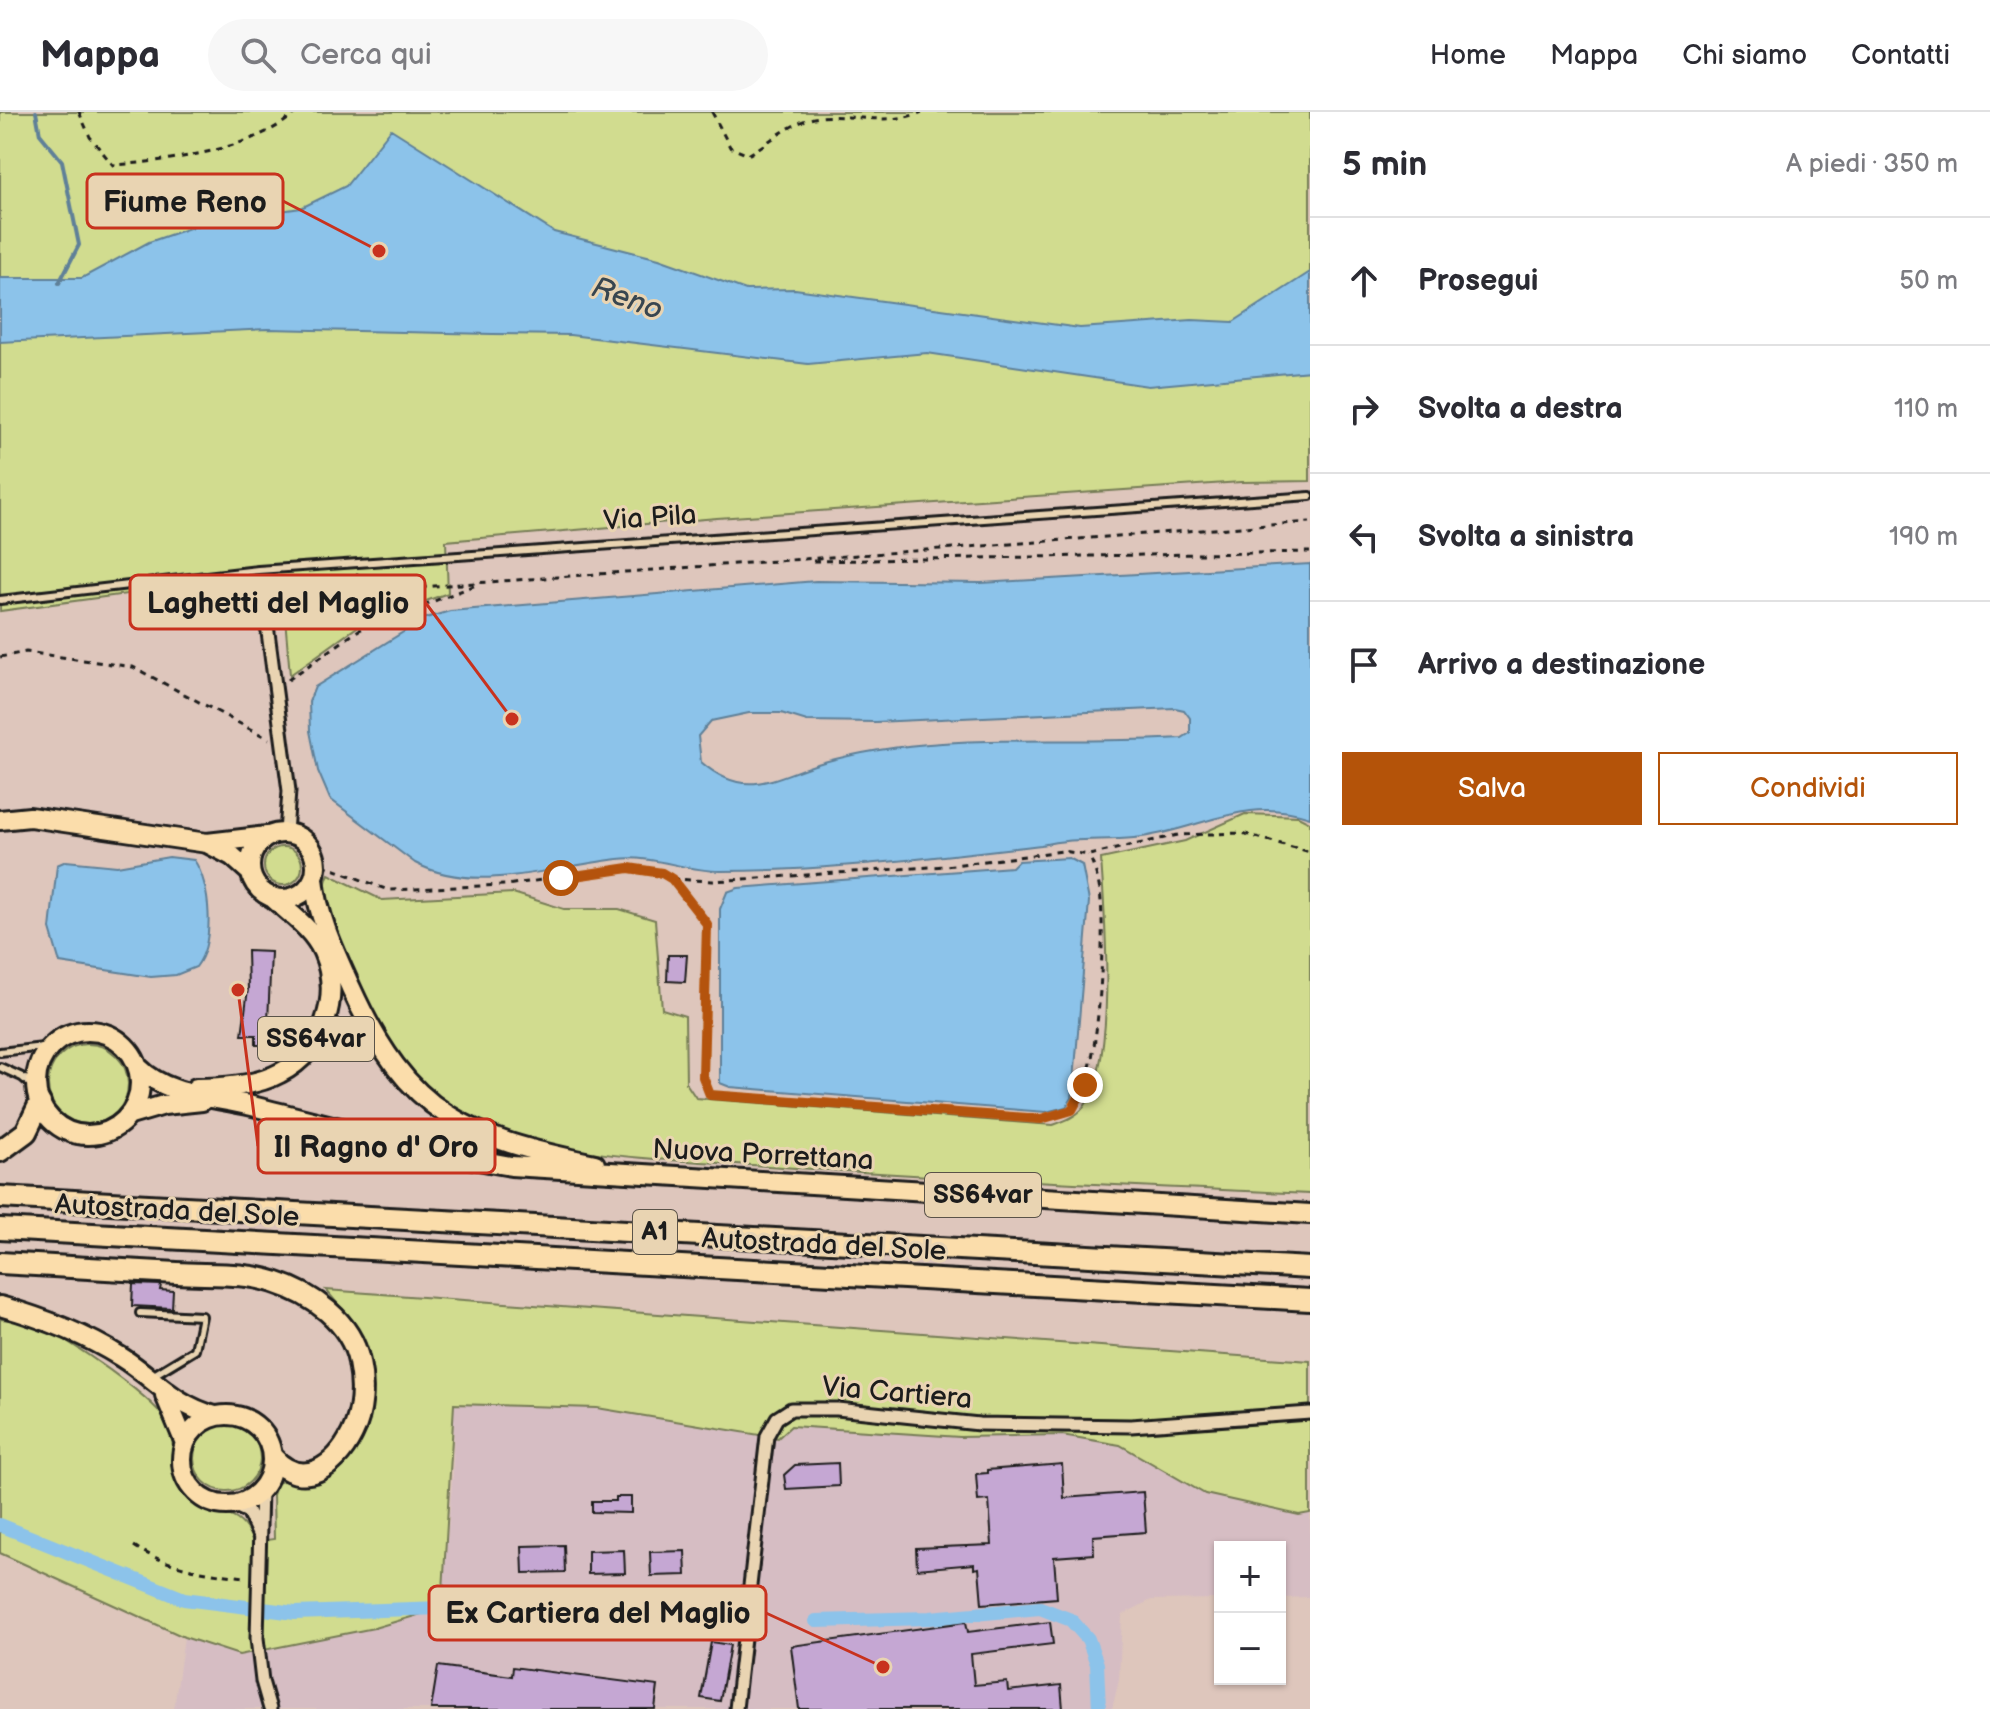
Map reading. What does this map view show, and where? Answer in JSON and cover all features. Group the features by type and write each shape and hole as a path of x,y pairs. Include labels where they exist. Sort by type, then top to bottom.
{"highway":[{"name":"SS64var","path":"0,820 30,817 207,843 276,834"},
{"path":"250,872 253,851 276,834 303,839 315,870 309,888 293,899 273,898"},
{"name":"SS64var","path":"167,1088 222,1087 264,1080 295,1063 318,1037 331,1001 323,950 300,922 258,889 250,872 232,856 207,843"},
{"name":"SS64var","path":"315,870 324,925 367,1023 390,1061 423,1099 457,1123 497,1141 657,1177"},
{"path":"0,1151 26,1132 38,1096 37,1073 52,1046 64,1037 93,1031 121,1042 138,1067 167,1088"},
{"path":"130,1115 138,1100 138,1067"},
{"name":"Nuova Porrettana","path":"167,1088 452,1156 511,1166 1310,1214"},
{"name":"SS64var","path":"38,1096 47,1116 74,1134 105,1133 130,1115 164,1105 220,1100"},
{"name":"Autostrada del Sole","path":"0,1197 1310,1268"},
{"name":"Autostrada del Sole","path":"0,1229 1310,1300"},
{"path":"0,1263 256,1278 311,1298 341,1325 358,1354 361,1406 350,1439 325,1469 298,1474 282,1468 273,1458 264,1433 254,1423 229,1414 215,1416 195,1411 164,1392 120,1356 52,1320 0,1306"},
{"path":"164,1392 180,1423 185,1443"},
{"path":"215,1416 192,1431 182,1457 190,1484 212,1502 231,1504 252,1498 268,1480 273,1458"}],"street":[{"path":"262,587 289,791 276,834"},
{"name":"Via Cartiera","path":"736,1709 767,1436 777,1418 791,1409 837,1409 979,1424 1131,1426 1310,1413"},
{"path":"261,1489 257,1638 262,1681 270,1709"},
{"path":"231,1504 248,1512 260,1538"}],"lane":[{"name":"Via Pila","path":"0,600 258,570 1310,496"},
{"path":"258,570 262,587"},
{"path":"0,1052 52,1046"},
{"path":"0,1067 22,1077 38,1096"},
{"path":"140,1313 202,1316 195,1350 149,1378"}],"path":[{"path":"79,112 90,137 113,165 161,163 259,138 296,112"},
{"path":"712,112 730,147 748,155 799,123 820,117 874,121 922,112"},
{"path":"265,609 434,586 1310,522"},
{"path":"793,562 1310,552"},
{"path":"345,598 363,565"},
{"path":"288,680 359,630 480,584"},
{"path":"0,657 26,652 133,667 267,738"},
{"path":"315,870 388,890 506,885 629,868 654,871 672,879 713,881 946,866 1063,851 1089,855 1178,835 1242,833 1310,852"},
{"path":"672,879 707,924 703,1077 710,1095 1041,1119 1072,1110 1080,1100 1089,1071 1102,929 1097,875 1089,855"},
{"path":"134,1546 154,1559 214,1574 261,1578"}],"shaded area":[{"path":"454,1404 597,1408 778,1437 791,1426 960,1437 1062,1435 1120,1445 1205,1494 1299,1515 1310,1513 1310,1597 1286,1598 1286,1541 1214,1541 1214,1599 1151,1600 1122,1615 1119,1680 1112,1709 174,1709 184,1637 239,1655 374,1628 441,1608 453,1473"}],"green space":[{"path":"0,112 1310,112 1310,481 1241,482 717,518 446,541 448,593 360,625 290,675 282,584 249,589 230,580 0,611"},
{"path":"1245,814 1298,816 1310,822 1310,1194 688,1161 571,1149 496,1129 441,1101 397,1054 364,996 338,940 326,897 329,874 382,900 513,893 564,909 619,909 655,920 662,1009 685,1016 686,1083 696,1098 1053,1125 1074,1116 1084,1107 1094,1086 1101,1057 1106,987 1101,859 1185,841"},
{"path":"283,847 296,853 302,866 296,879 283,885 270,879 264,866 270,853"},
{"path":"88,1044 103,1047 116,1056 125,1069 128,1084 125,1099 116,1112 103,1121 88,1124 73,1121 60,1112 51,1099 48,1084 51,1069 60,1056 73,1047"},
{"path":"326,1290 1310,1361 1310,1513 1299,1515 1205,1494 1120,1445 1062,1435 960,1437 791,1426 778,1438 597,1408 454,1404 442,1608 374,1628 239,1655 184,1637 0,1553 0,1319 36,1323 131,1386 163,1416 170,1427 175,1476 183,1492 200,1506 239,1521 253,1542 274,1539 273,1495 277,1483 347,1458 368,1359 353,1322"},
{"path":"227,1425 250,1435 260,1458 250,1481 227,1491 204,1481 194,1458 204,1435"}],"water":[{"name":"Reno","path":"391,129 554,232 659,259 746,290 795,289 1080,328 1192,320 1233,322 1310,272 1310,371 1148,386 927,353 808,364 570,335 268,329 0,342 0,278 82,278 149,242 210,221 301,208 346,186"},
{"path":"1310,564 1310,817 1286,811 1242,812 1134,838 1065,841 841,866 720,871 631,858 515,876 463,877 415,863 330,799 318,771 310,731 309,702 315,687 426,618 450,611 816,581 981,583","holes":["1184,710 1190,718 1190,733 1182,738 912,745 824,762 776,779 747,783 717,774 701,762 698,736 711,721 749,713 781,713 807,721 875,722"]},
{"path":"169,857 194,860 204,883 208,929 206,944 196,967 176,975 151,977 60,963 50,929 57,865 66,861 117,866"},
{"path":"1069,858 1082,865 1089,901 1072,1098 1066,1107 1046,1112 730,1087 720,1083 720,909 727,892 738,888 1012,867 1018,861"}],"building":[{"path":"247,951 271,952 267,1045 256,1045 256,1035 242,1035 248,989"},
{"path":"668,955 687,955 685,982 667,981"},
{"path":"133,1284 161,1285 160,1290 173,1291 172,1308 132,1306"},
{"path":"838,1463 839,1486 786,1489 784,1475 795,1465"},
{"path":"1062,1464 1064,1498 1143,1492 1146,1532 1093,1536 1094,1554 1054,1557 1057,1598 982,1604 979,1568 974,1569 974,1564 917,1569 916,1548 992,1545 989,1500 978,1501 976,1474 987,1473 987,1470"},
{"path":"616,1497 631,1497 631,1513 592,1512 592,1501 616,1501"},
{"path":"564,1545 565,1572 523,1573 522,1546"},
{"path":"624,1550 625,1573 588,1574 588,1551"},
{"path":"685,1551 686,1575 651,1576 650,1552"},
{"path":"966,1622 968,1632 1050,1622 1053,1644 971,1654 974,1685 1007,1682 1008,1691 1061,1685 1063,1709 799,1709 791,1646"},
{"path":"711,1642 730,1645 720,1701 701,1698"},
{"path":"438,1666 512,1676 513,1667 658,1686 655,1709 431,1709"}],"waterway":[{"path":"36,112 40,134 62,161 79,245 59,283"},
{"path":"0,1525 184,1599 295,1613 500,1606 729,1617"},
{"path":"816,1621 930,1618 1040,1608 1071,1620 1088,1639 1097,1664 1099,1709"}],"place":[{"name":"Fiume Reno","path":"379,251"},
{"name":"Laghetti del Maglio","path":"512,719"},
{"name":"Il Ragno d' Oro","path":"238,990"},
{"name":"Ex Cartiera del Maglio","path":"883,1667"}],"route":[{"path":"561,878 629,868 662,873 672,879 707,924 703,1083 710,1095 1041,1119 1062,1116 1072,1110 1080,1100 1085,1085"}]}
